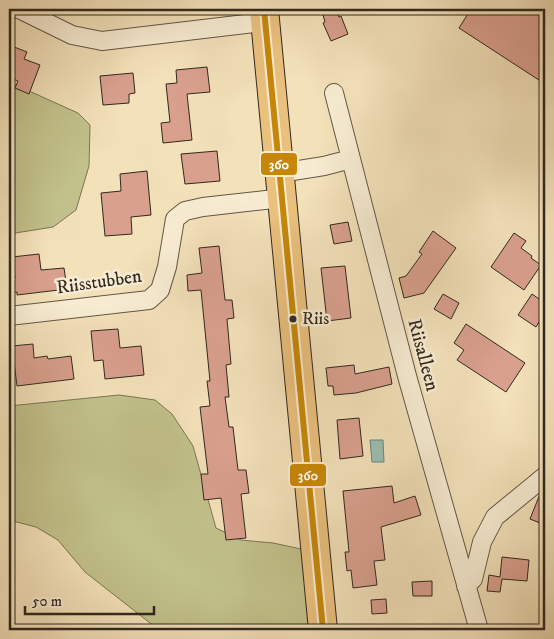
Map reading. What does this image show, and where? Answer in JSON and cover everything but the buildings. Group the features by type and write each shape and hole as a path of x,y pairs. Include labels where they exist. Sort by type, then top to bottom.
{"highway":[{"path":"265,14 323,630"}],"street":[{"path":"19,9 37,14 72,35 102,41 254,23 265,14"},
{"name":"Riisalleen","path":"334,93 407,376 479,630"},
{"path":"281,186 324,166 351,158"},
{"name":"Riisstubben","path":"9,316 149,300 160,290 167,267 175,219 185,211 281,186"},
{"path":"466,586 473,579 482,542 495,517 545,476"}],"shaded area":[{"path":"9,82 78,113 90,125 89,166 76,210 53,227 9,234"},
{"path":"119,395 155,400 172,414 193,446 216,528 241,540 273,543 306,550 311,630 159,630 85,572 58,540 36,527 9,520 9,406"}],"water":[{"path":"370,440 383,440 384,462 372,462"}],"transit line":[{"name":"360","path":"264,9 323,630"}],"place":[{"name":"Riis","path":"293,319"}]}
